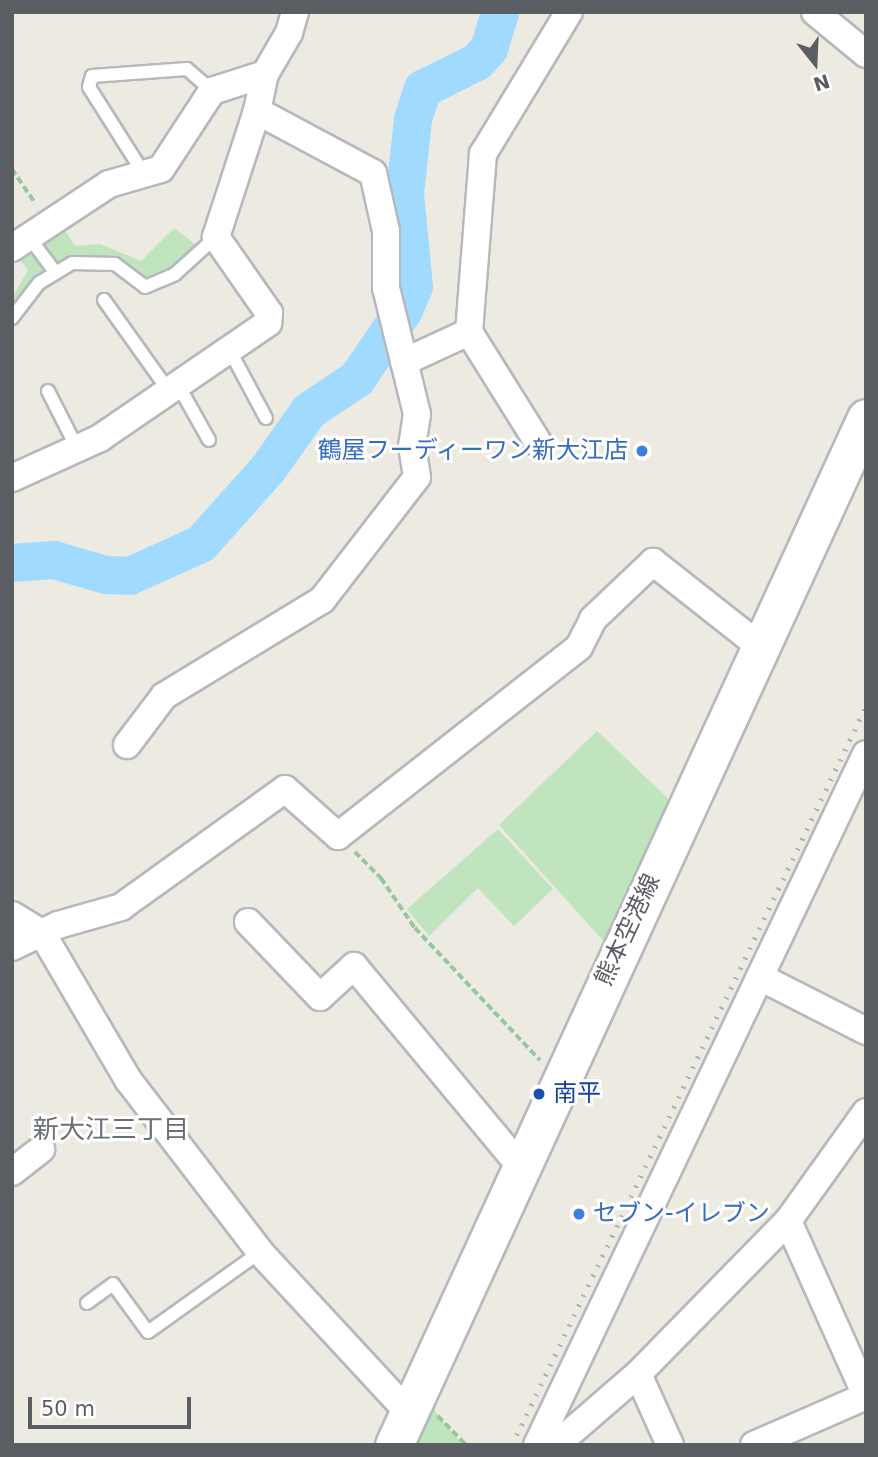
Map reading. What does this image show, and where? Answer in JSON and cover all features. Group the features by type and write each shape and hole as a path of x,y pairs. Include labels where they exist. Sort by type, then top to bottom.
{"main road":[{"name":"熊本空港線","path":"407,1417 758,645 866,418"}],"street":[{"path":"12,478 77,448 174,388 268,323 268,313 216,237 257,111 265,74 289,33 295,12"},
{"path":"539,444 470,332 484,154 569,12"},
{"path":"815,12 866,54"},
{"path":"30,236 109,184 161,169 212,91 265,74"},
{"path":"127,745 164,696 322,600 417,477 412,446 417,414 386,288 386,231 373,173 257,111"},
{"path":"404,362 470,332"},
{"path":"12,947 42,933 121,907 285,789 338,836 579,647 593,619 653,562 758,645"},
{"path":"537,1445 866,754"},
{"path":"12,915 42,933 129,1080 260,1252 407,1417"},
{"path":"248,922 320,997 354,966 520,1166"},
{"path":"760,977 866,1031"},
{"path":"556,1445 638,1374 788,1221 866,1112"},
{"path":"12,1172 41,1149"},
{"path":"767,1442 866,1396 788,1221"},
{"path":"638,1374 670,1445"}],"lane":[{"path":"144,174 89,87 92,76 187,69 212,91"},
{"path":"30,236 55,272"},
{"path":"12,318 31,291 55,272 72,263 103,261 115,264 145,287 159,284 216,237"},
{"path":"104,300 174,388 209,440"},
{"path":"230,351 266,418"},
{"path":"48,391 77,448"},
{"path":"87,1303 113,1284 148,1332 260,1252"}],"path":[{"path":"12,169 30,236"},
{"path":"338,836 381,878 415,928 520,1044 561,1076"},
{"path":"407,1417 466,1445"}],"green space":[{"path":"61,224 75,246 100,244 141,261 174,228 203,250 147,290 111,267 74,266 32,296 12,331 12,298 28,270 15,254"},
{"path":"597,731 674,804 608,946 499,825"},
{"path":"498,829 553,889 514,926 478,888 429,936 407,909"},
{"path":"426,1400 463,1445 406,1445"}],"waterway":[{"path":"12,563 54,560 106,575 130,576 201,544 268,469 309,411 357,379 404,310 414,287 405,194 413,119 423,89 477,62 489,49 500,12"}],"railway":[{"path":"512,1445 866,706"}],"place":[{"name":"鶴屋フーディーワン新大江店","path":"642,451"},
{"name":"南平","path":"539,1094"},
{"name":"セブン-イレブン","path":"579,1214"}],"district":[{"name":"新大江三丁目","path":"111,1130"}]}
